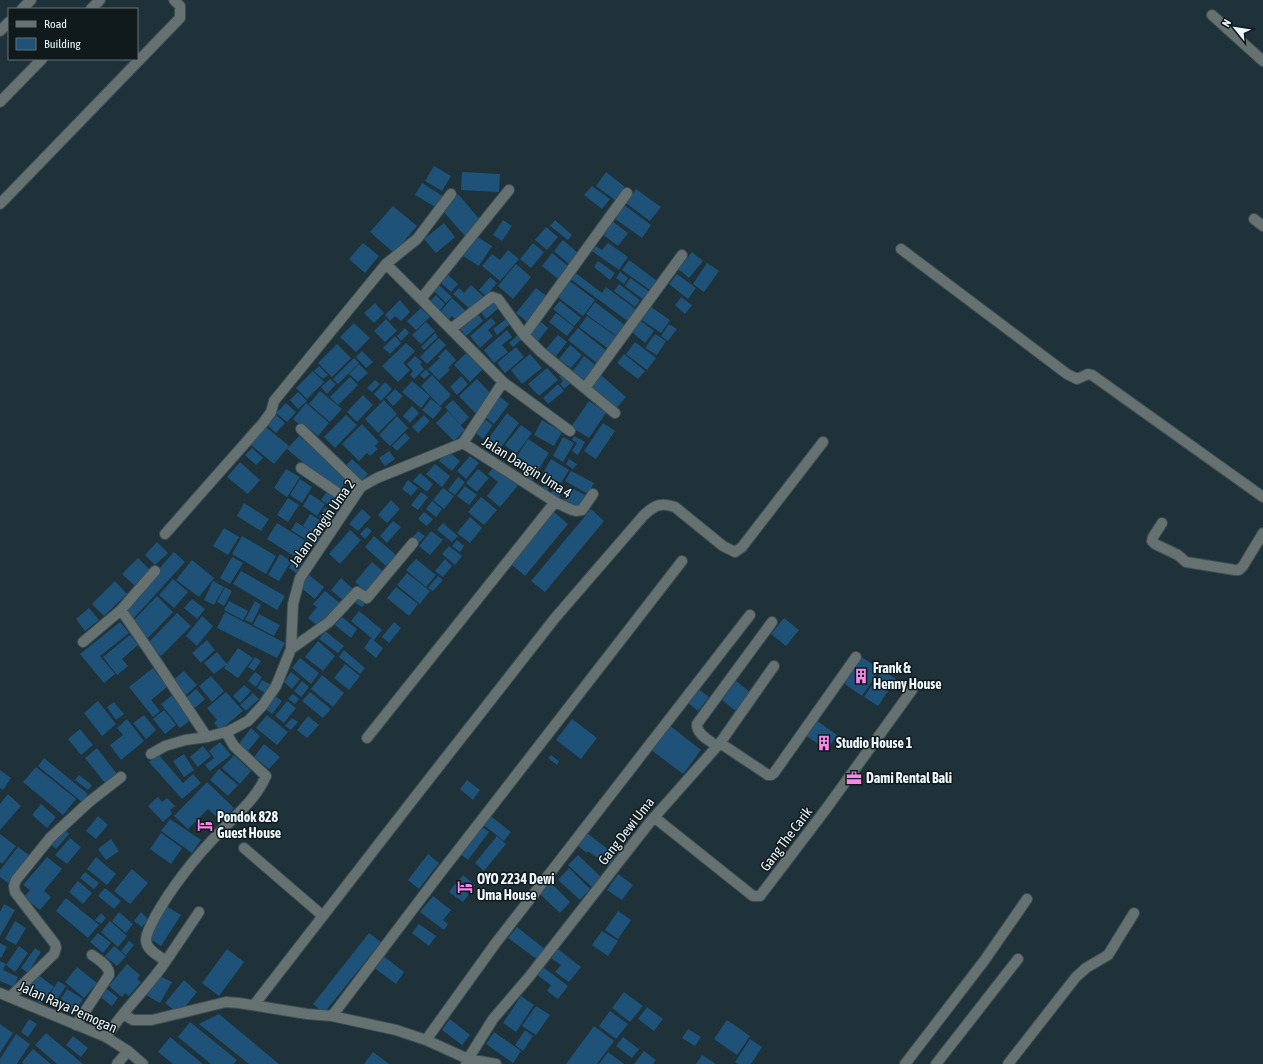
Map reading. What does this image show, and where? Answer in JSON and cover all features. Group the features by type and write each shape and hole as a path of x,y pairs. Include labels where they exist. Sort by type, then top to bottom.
{"street":[{"path":"23,8 31,0"},
{"path":"92,8 100,0"},
{"path":"0,204 180,18 180,6 174,0"},
{"path":"1212,15 1263,61"},
{"path":"0,31 8,23"},
{"path":"0,102 41,60"},
{"path":"421,299 508,190"},
{"path":"524,335 627,193"},
{"path":"165,534 263,423 271,412 274,402 386,264 417,239 451,194"},
{"path":"1254,219 1263,226"},
{"path":"901,249 1067,374 1077,379 1088,374 1092,376 1263,497"},
{"path":"585,388 682,255"},
{"path":"386,264 502,382 570,430"},
{"path":"451,329 492,297 495,297 524,335 541,352 615,413"},
{"path":"463,443 502,382"},
{"path":"301,429 361,487"},
{"path":"254,1005 555,618 644,514 654,506 666,504 675,507 723,546 735,552 742,547 822,442"},
{"name":"Jalan Dangin Uma 2","path":"151,754 165,746 185,740 207,737 229,731 248,720 263,705 276,686 291,650 293,604 300,578 361,487 377,478 463,443"},
{"name":"Jalan Dangin Uma 4","path":"463,443 555,502 572,510 579,511 584,507 593,494"},
{"path":"300,468 351,502"},
{"path":"367,738 555,502"},
{"path":"1162,523 1153,537 1152,541 1155,544 1178,555 1186,562 1235,570 1239,570 1243,566 1263,533"},
{"path":"291,650 329,622 357,592 367,598 413,543"},
{"path":"332,1016 682,561"},
{"path":"83,642 120,610 155,571"},
{"path":"120,610 207,737"},
{"path":"426,1040 495,944 750,615"},
{"path":"772,622 697,724 697,729 699,732 768,775 774,773 856,657"},
{"name":"Gang Dewi Uma","path":"467,1061 493,1020 538,966 654,817 719,744 774,666"},
{"name":"Gang The Carik","path":"654,817 753,896 760,896 826,809 912,690"},
{"path":"166,961 152,951 146,940 160,908 219,832 253,798 266,776 234,746 228,736 229,731"},
{"path":"10,997 54,954 56,948 55,944 14,892 16,880 50,838 89,802 121,777"},
{"path":"244,848 323,916"},
{"path":"905,1064 984,962 1028,899"},
{"path":"108,1034 153,979 199,912"},
{"path":"1008,1064 1076,977 1086,968 1108,956 1134,913"},
{"path":"76,1024 110,972 108,968 92,955"},
{"path":"936,1064 1018,958"},
{"name":"Jalan Raya Pemogan","path":"0,994 76,1024 108,1034 143,1064"},
{"path":"121,1017 133,1020 152,1020 226,1002 254,1005 332,1016 396,1030 426,1040 467,1061 496,1064"},
{"path":"117,1064 128,1052"}],"building":[{"path":"434,166 451,176 442,191 425,181"},
{"path":"462,172 500,174 499,192 461,190"},
{"path":"606,172 625,187 615,200 596,186"},
{"path":"422,183 444,197 437,208 415,195"},
{"path":"592,186 610,199 602,209 584,195"},
{"path":"636,189 661,207 650,221 626,203"},
{"path":"458,194 481,221 465,236 441,209"},
{"path":"624,205 651,225 642,238 614,218"},
{"path":"393,206 417,226 394,253 370,232"},
{"path":"503,220 512,226 502,241 493,235"},
{"path":"555,220 572,235 568,240 550,226"},
{"path":"612,221 628,233 618,246 602,234"},
{"path":"444,223 455,237 436,253 424,239"},
{"path":"546,227 558,237 547,250 535,240"},
{"path":"476,236 492,246 479,266 463,256"},
{"path":"563,240 579,254 570,265 554,251"},
{"path":"363,243 379,256 365,273 349,259"},
{"path":"533,243 544,252 531,268 520,259"},
{"path":"608,243 628,257 619,270 592,251 596,246 602,250"},
{"path":"508,250 519,259 500,281 482,266 492,254 500,260"},
{"path":"692,252 703,261 689,278 678,269"},
{"path":"552,253 569,267 558,279 542,266"},
{"path":"629,260 657,281 650,290 622,270"},
{"path":"598,261 615,273 610,280 594,267"},
{"path":"707,263 719,271 704,292 693,284"},
{"path":"516,264 531,277 513,299 498,286"},
{"path":"573,271 602,293 606,287 638,311 629,322 569,278"},
{"path":"620,272 628,278 624,284 616,278"},
{"path":"447,274 458,284 451,292 440,282"},
{"path":"677,274 696,288 688,299 669,284"},
{"path":"490,277 497,283 486,296 479,290"},
{"path":"630,278 650,292 644,300 625,286"},
{"path":"567,279 595,300 583,316 555,295"},
{"path":"619,284 640,300 635,307 614,291"},
{"path":"439,285 452,297 446,303 434,291"},
{"path":"471,285 483,296 471,310 453,294 459,288 464,293"},
{"path":"536,288 549,298 529,323 516,313"},
{"path":"436,295 445,304 440,310 430,301"},
{"path":"681,297 692,305 685,314 675,305"},
{"path":"452,298 466,311 457,321 452,316 449,319 441,311"},
{"path":"400,300 410,312 401,321 395,316 390,321 385,315"},
{"path":"495,301 500,307 486,319 481,312"},
{"path":"560,301 581,318 574,326 553,309"},
{"path":"595,302 626,326 618,337 586,314"},
{"path":"375,303 384,313 374,323 364,313"},
{"path":"651,307 670,320 661,333 642,320"},
{"path":"421,308 430,317 416,330 407,321"},
{"path":"476,312 483,321 466,336 459,327"},
{"path":"556,313 574,327 567,336 549,322"},
{"path":"587,316 618,338 610,350 579,327"},
{"path":"491,318 496,323 488,330 493,336 480,348 470,336"},
{"path":"386,319 397,331 385,342 374,331"},
{"path":"506,319 510,324 497,335 493,329"},
{"path":"539,320 548,328 538,341 528,333"},
{"path":"641,321 654,331 645,343 632,332"},
{"path":"426,322 435,331 421,344 412,335"},
{"path":"354,323 370,338 356,352 340,337"},
{"path":"669,324 677,329 668,341 661,336"},
{"path":"405,328 409,333 401,341 397,336"},
{"path":"578,328 608,352 598,364 568,340"},
{"path":"507,330 512,337 502,345 508,352 494,363 484,350"},
{"path":"435,333 438,337 424,350 421,347"},
{"path":"655,334 666,341 657,355 645,348"},
{"path":"518,335 522,339 513,347 509,343"},
{"path":"558,335 567,342 556,356 546,349"},
{"path":"395,336 401,343 390,354 383,348"},
{"path":"439,338 446,345 427,364 420,357"},
{"path":"635,342 656,358 647,370 626,354"},
{"path":"406,343 415,351 403,363 410,370 398,382 382,366"},
{"path":"337,344 351,358 332,377 318,363"},
{"path":"570,345 582,355 571,368 559,359"},
{"path":"516,347 524,357 505,373 497,363"},
{"path":"446,349 456,360 448,368 450,370 439,380 428,369 440,358 438,357"},
{"path":"362,351 373,362 366,368 356,357"},
{"path":"467,352 483,369 470,382 454,365"},
{"path":"530,354 542,368 522,384 511,370"},
{"path":"624,354 645,371 638,379 617,363"},
{"path":"415,356 422,362 420,364 424,369 414,379 410,375 413,371 407,364"},
{"path":"584,356 598,367 585,382 572,372"},
{"path":"354,358 359,363 338,384 333,379"},
{"path":"359,364 368,373 358,382 349,374"},
{"path":"319,366 328,375 323,379 314,371"},
{"path":"547,368 558,380 539,396 528,384"},
{"path":"426,369 430,374 424,379 420,375"},
{"path":"313,371 324,382 307,399 296,388"},
{"path":"564,373 572,382 564,389 560,384 563,381 559,376"},
{"path":"432,375 451,395 440,406 421,386"},
{"path":"601,375 626,397 615,410 589,388"},
{"path":"461,376 468,384 457,395 450,387"},
{"path":"350,377 358,385 338,405 330,397"},
{"path":"330,379 336,384 327,394 321,387"},
{"path":"477,379 493,396 475,413 459,396"},
{"path":"375,380 380,384 372,392 367,388"},
{"path":"412,381 430,396 421,408 402,392"},
{"path":"385,382 392,389 381,401 374,394"},
{"path":"558,384 564,391 548,404 543,398"},
{"path":"395,389 403,396 393,406 386,398"},
{"path":"320,391 342,409 330,422 309,404"},
{"path":"298,392 307,401 298,409 290,400"},
{"path":"363,395 373,405 357,422 347,412"},
{"path":"499,396 509,404 494,424 484,416"},
{"path":"431,399 442,408 433,419 422,410"},
{"path":"384,400 397,414 378,433 365,419"},
{"path":"453,400 469,417 461,425 445,407"},
{"path":"589,401 606,413 589,438 571,427"},
{"path":"286,403 296,412 287,422 276,413"},
{"path":"306,403 329,423 318,436 305,425 303,428 293,419"},
{"path":"412,406 419,413 410,423 403,416"},
{"path":"448,411 465,430 454,441 436,423"},
{"path":"507,413 519,423 498,451 486,442"},
{"path":"275,414 285,423 276,433 266,424"},
{"path":"346,415 357,425 335,448 324,437"},
{"path":"424,415 430,421 418,433 412,427"},
{"path":"397,416 408,428 390,446 379,435"},
{"path":"483,418 493,425 483,439 473,431"},
{"path":"542,420 562,432 554,446 534,435"},
{"path":"603,423 615,431 596,459 584,451"},
{"path":"362,424 379,442 375,446 378,449 370,456 367,453 359,461 342,444"},
{"path":"521,425 532,433 516,454 505,445"},
{"path":"266,427 289,446 274,464 251,445"},
{"path":"405,433 410,438 397,451 392,446"},
{"path":"299,436 349,478 338,492 287,449"},
{"path":"574,436 585,442 578,455 572,451 577,443 572,440"},
{"path":"563,437 574,443 563,462 553,456"},
{"path":"528,439 549,453 535,475 514,461"},
{"path":"252,448 263,458 256,465 245,455"},
{"path":"389,451 395,459 385,466 379,458"},
{"path":"448,451 460,461 452,471 439,461"},
{"path":"470,456 479,463 466,479 457,471"},
{"path":"352,459 368,474 359,483 344,468"},
{"path":"551,459 569,470 561,483 555,480 552,485 542,479 545,474 543,473"},
{"path":"569,459 577,464 573,469 566,464"},
{"path":"240,462 260,480 248,494 227,477"},
{"path":"435,464 450,476 442,487 426,474"},
{"path":"495,465 519,484 500,507 487,496 498,482 488,474"},
{"path":"286,469 300,477 287,497 274,488"},
{"path":"478,469 489,478 477,492 466,483"},
{"path":"571,471 594,483 588,494 565,481"},
{"path":"526,472 535,477 530,484 522,479"},
{"path":"420,473 433,484 427,492 413,481"},
{"path":"458,477 465,482 455,495 448,490"},
{"path":"300,479 312,487 302,503 290,495"},
{"path":"408,480 418,488 411,496 402,489"},
{"path":"556,484 564,489 557,501 549,496"},
{"path":"465,486 477,495 469,505 457,496"},
{"path":"544,486 549,488 546,493 541,490"},
{"path":"570,487 587,496 580,510 563,501"},
{"path":"443,488 454,496 444,509 433,500"},
{"path":"327,491 342,501 336,509 321,500"},
{"path":"421,492 428,497 418,510 411,505"},
{"path":"310,494 325,504 317,516 303,506"},
{"path":"481,497 497,510 484,525 468,512"},
{"path":"288,498 299,505 288,522 277,515"},
{"path":"391,500 400,509 387,523 378,515"},
{"path":"432,501 442,509 436,517 426,509"},
{"path":"244,503 269,519 261,531 237,516"},
{"path":"325,507 337,515 331,525 319,517"},
{"path":"362,509 371,517 358,531 349,524"},
{"path":"591,509 604,521 545,592 531,581"},
{"path":"424,512 433,519 427,526 418,519"},
{"path":"554,512 568,524 525,576 511,564"},
{"path":"310,514 325,523 317,535 303,526"},
{"path":"470,517 482,528 470,543 457,533"},
{"path":"393,521 401,527 387,543 380,536"},
{"path":"296,522 320,537 315,545 291,530"},
{"path":"277,523 307,542 297,558 267,539"},
{"path":"443,523 458,536 452,542 437,530"},
{"path":"367,527 372,531 365,539 360,534"},
{"path":"224,528 239,537 228,555 213,546"},
{"path":"350,530 361,540 340,564 329,554"},
{"path":"418,531 425,536 418,544 411,539"},
{"path":"431,531 443,540 430,555 419,546"},
{"path":"242,536 276,556 266,574 232,554"},
{"path":"374,536 396,555 386,566 365,547"},
{"path":"457,540 464,546 460,552 452,546"},
{"path":"157,542 168,553 155,565 145,555"},
{"path":"449,546 462,556 455,565 442,554"},
{"path":"174,552 185,562 133,619 123,609"},
{"path":"280,554 291,561 279,581 268,575"},
{"path":"232,557 243,563 230,584 220,578"},
{"path":"138,558 151,571 135,586 122,574"},
{"path":"294,559 302,563 296,573 289,568"},
{"path":"416,559 436,575 426,587 406,570"},
{"path":"445,559 452,566 443,577 435,571"},
{"path":"192,560 214,578 199,597 176,580"},
{"path":"372,562 384,572 367,592 355,582"},
{"path":"241,571 285,596 277,610 233,584"},
{"path":"407,573 430,591 420,604 397,585"},
{"path":"309,575 324,587 315,599 300,587"},
{"path":"438,576 443,580 433,591 428,588"},
{"path":"341,578 354,590 345,602 331,590"},
{"path":"173,579 188,592 174,608 159,595"},
{"path":"115,581 127,594 104,616 92,604"},
{"path":"213,581 224,587 214,605 204,600"},
{"path":"225,587 232,591 224,606 217,602"},
{"path":"396,587 418,604 409,616 387,598"},
{"path":"325,591 341,604 329,618 327,616 318,626 308,618 317,607 313,604"},
{"path":"157,596 173,612 148,638 132,622"},
{"path":"357,597 365,604 362,607 354,602"},
{"path":"192,599 205,609 197,619 184,608"},
{"path":"229,601 248,611 243,620 224,610"},
{"path":"255,601 261,605 252,623 245,620"},
{"path":"89,608 99,620 85,631 76,619"},
{"path":"359,611 382,630 374,640 351,621"},
{"path":"225,612 285,643 277,658 217,628"},
{"path":"177,613 191,626 161,656 148,643"},
{"path":"259,614 280,625 274,636 253,625"},
{"path":"202,616 213,626 197,646 186,636"},
{"path":"342,617 357,629 351,638 335,625"},
{"path":"784,618 799,630 786,646 771,634"},
{"path":"120,622 129,633 100,656 115,674 104,683 80,654"},
{"path":"394,622 401,628 389,643 382,637"},
{"path":"325,631 344,646 338,653 319,639"},
{"path":"130,635 138,645 122,659 128,666 117,675 103,657"},
{"path":"371,638 383,648 376,658 364,648"},
{"path":"207,640 215,650 201,663 192,653"},
{"path":"318,641 335,656 323,671 305,657"},
{"path":"238,648 253,658 238,678 224,668"},
{"path":"344,650 365,668 360,674 339,657"},
{"path":"217,652 227,664 214,674 204,663"},
{"name":"Frank & Henny House","path":"860,656 880,669 862,696 842,682"},
{"path":"255,657 261,661 254,671 248,667"},
{"path":"300,658 319,673 311,684 292,668"},
{"path":"345,664 360,676 349,690 334,678"},
{"path":"153,668 167,687 151,700 160,711 153,717 129,687"},
{"path":"882,670 896,679 878,706 864,697"},
{"path":"184,671 197,685 186,695 173,680"},
{"path":"255,672 262,677 256,687 248,681"},
{"path":"291,672 300,679 292,689 284,682"},
{"path":"322,675 344,693 333,707 311,689"},
{"path":"211,676 224,691 212,702 199,686"},
{"path":"262,680 270,684 265,693 257,688"},
{"path":"302,681 309,687 301,697 294,691"},
{"path":"736,681 751,693 737,712 722,700"},
{"path":"244,685 251,691 240,703 233,696"},
{"path":"697,688 709,697 698,711 687,702"},
{"path":"196,689 205,699 195,708 186,698"},
{"path":"226,692 243,711 220,730 214,723 217,720 207,708"},
{"path":"310,692 331,709 323,718 302,701"},
{"path":"253,693 259,699 246,711 240,705"},
{"path":"174,694 193,718 180,728 161,704"},
{"path":"293,694 299,699 295,704 288,699"},
{"path":"275,696 282,701 272,714 264,708"},
{"path":"98,701 116,724 102,736 84,713"},
{"path":"287,701 296,708 284,723 275,716"},
{"path":"114,702 124,714 116,720 107,707"},
{"path":"164,710 176,725 165,734 153,719"},
{"path":"144,715 156,730 146,739 133,723"},
{"path":"267,715 288,732 277,745 256,728"},
{"path":"308,716 319,725 307,738 297,730"},
{"path":"292,718 298,722 291,730 285,726"},
{"path":"127,719 144,741 121,760 110,745 123,735 117,728"},
{"path":"572,719 597,738 581,759 556,740"},
{"name":"Studio House 1","path":"816,720 837,735 827,750 805,735"},
{"path":"669,725 701,750 683,774 650,749"},
{"path":"251,728 260,736 248,751 239,744"},
{"path":"80,729 93,745 81,755 68,739"},
{"path":"220,742 231,755 210,771 205,765 214,758 209,751"},
{"path":"264,744 280,757 269,769 254,757"},
{"path":"203,746 211,756 198,767 190,757"},
{"path":"97,748 117,774 105,783 85,758"},
{"path":"158,754 183,783 193,774 201,783 182,799 149,762"},
{"path":"184,754 194,770 184,777 173,761"},
{"path":"234,755 251,771 240,784 222,768"},
{"path":"551,755 559,761 557,765 548,758"},
{"path":"44,758 88,794 82,802 38,766"},
{"path":"36,767 76,799 63,815 23,782"},
{"path":"219,769 238,785 228,796 210,780"},
{"path":"0,770 11,778 3,790 0,788"},
{"path":"79,775 92,785 88,790 75,780"},
{"path":"467,780 480,790 473,800 460,789"},
{"path":"207,782 234,808 221,821 208,809 188,829 174,816"},
{"path":"8,794 21,806 0,830 0,804"},
{"path":"158,797 162,802 167,798 175,806 170,810 172,814 163,822 148,806"},
{"path":"41,804 56,817 47,828 32,815"},
{"path":"488,814 511,832 504,841 481,823"},
{"path":"98,816 108,825 96,839 86,831"},
{"path":"170,819 201,840 192,853 161,831"},
{"path":"480,825 489,832 468,860 459,853"},
{"path":"64,829 69,834 56,849 51,844"},
{"path":"583,830 618,857 610,867 574,843"},
{"path":"161,833 182,848 171,864 150,849"},
{"path":"0,834 16,846 2,864 0,862"},
{"path":"497,836 506,844 484,871 475,863"},
{"path":"70,838 81,847 67,864 55,855"},
{"path":"111,839 119,851 106,860 98,849"},
{"path":"18,847 29,855 8,883 0,877 0,870"},
{"path":"428,854 439,863 419,889 408,880"},
{"path":"578,855 602,878 593,888 568,865"},
{"path":"47,857 62,869 44,891 51,897 40,910 24,897 30,890 23,885"},
{"path":"96,857 116,874 107,885 87,869"},
{"path":"569,868 590,889 580,900 558,880"},
{"path":"132,869 148,883 130,904 114,891"},
{"path":"85,872 99,883 94,889 80,878"},
{"path":"618,874 633,885 622,900 607,890"},
{"path":"463,875 475,885 471,891 458,881"},
{"path":"78,881 92,893 83,904 69,892"},
{"path":"551,883 570,902 560,913 540,894"},
{"path":"455,884 469,894 463,902 449,892"},
{"path":"105,888 121,901 114,909 98,896"},
{"path":"433,896 451,910 443,920 448,924 444,930 420,912"},
{"path":"66,898 99,925 88,938 56,911"},
{"path":"4,904 15,910 0,936 0,912"},
{"path":"166,906 181,915 161,946 147,937"},
{"path":"618,911 631,920 618,939 605,930"},
{"path":"119,912 133,924 126,933 112,921"},
{"path":"141,912 148,919 142,927 134,921"},
{"path":"101,913 106,918 101,924 95,920"},
{"path":"15,921 26,928 16,945 5,939"},
{"path":"110,921 127,936 118,947 101,932"},
{"path":"419,924 436,936 429,946 412,933"},
{"path":"517,927 546,950 538,960 508,938"},
{"path":"602,931 618,941 608,956 592,945"},
{"path":"98,933 111,943 103,953 90,942"},
{"path":"369,933 381,942 324,1013 313,1004"},
{"path":"129,941 134,945 126,955 121,951"},
{"path":"0,943 7,947 1,958 0,957"},
{"path":"19,946 28,953 15,972 6,965"},
{"path":"114,946 126,956 117,966 105,956"},
{"path":"35,948 41,952 28,973 21,968"},
{"path":"227,949 244,962 219,996 202,983"},
{"path":"558,949 581,967 569,982 555,972 561,965 551,958"},
{"path":"382,955 404,972 396,984 373,967"},
{"path":"0,961 6,964 3,970 18,977 14,987 0,981"},
{"path":"127,964 140,975 137,979 141,982 129,996 125,993 122,997 109,986"},
{"path":"77,967 97,983 84,998 65,982"},
{"path":"543,967 568,986 558,999 547,991 551,985 537,975"},
{"path":"37,974 54,987 41,1004 24,991"},
{"path":"158,975 172,982 160,1003 146,995"},
{"path":"184,980 197,992 179,1014 165,1003"},
{"path":"58,981 66,986 55,1003 47,999"},
{"path":"106,988 118,998 112,1006 99,996"},
{"path":"67,989 83,999 73,1015 57,1005"},
{"path":"624,992 643,1006 630,1022 612,1008"},
{"path":"521,996 534,1005 516,1032 503,1023"},
{"path":"536,1006 550,1015 536,1035 522,1026"},
{"path":"647,1007 663,1019 654,1031 638,1019"},
{"path":"610,1011 628,1024 616,1039 599,1026"},
{"path":"219,1014 279,1064 249,1064 199,1024"},
{"path":"29,1019 37,1024 28,1037 21,1032"},
{"path":"450,1019 470,1035 462,1045 442,1030"},
{"path":"727,1020 750,1036 737,1055 714,1039"},
{"path":"190,1022 237,1060 234,1064 211,1064 178,1037"},
{"path":"0,1024 13,1033 0,1053"},
{"path":"594,1026 614,1041 597,1064 566,1064"},
{"path":"688,1029 701,1037 695,1046 682,1038"},
{"path":"525,1030 533,1036 523,1051 515,1045"},
{"path":"494,1032 521,1051 513,1063 486,1044"},
{"path":"46,1033 83,1064 57,1064 35,1045"},
{"path":"16,1034 30,1044 17,1064 0,1064 0,1059"},
{"path":"73,1036 88,1048 81,1057 66,1045"},
{"path":"170,1037 203,1064 173,1064 158,1052"},
{"path":"623,1037 639,1049 632,1058 616,1046"},
{"path":"750,1039 762,1047 751,1064 738,1064 735,1062"},
{"path":"33,1049 51,1064 23,1064 22,1062"},
{"path":"644,1051 656,1060 653,1064 634,1064"},
{"path":"373,1052 389,1064 364,1064"},
{"path":"608,1052 624,1064 599,1064"},
{"path":"702,1055 716,1064 696,1064"}],"place":[{"name":"Frank & Henny House","path":"861,676"},
{"name":"Studio House 1","path":"824,743"},
{"name":"Dami Rental Bali","path":"854,778"},
{"name":"Pondok 828 Guest House","path":"205,825"},
{"name":"OYO 2234 Dewi Uma House","path":"465,887"}]}
